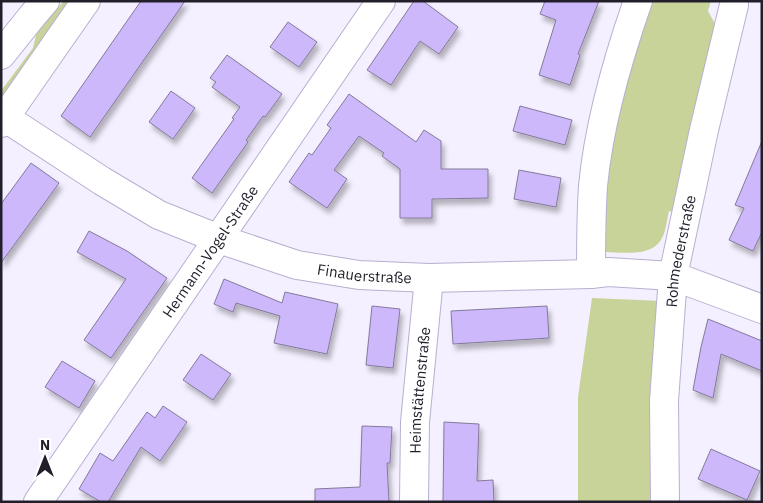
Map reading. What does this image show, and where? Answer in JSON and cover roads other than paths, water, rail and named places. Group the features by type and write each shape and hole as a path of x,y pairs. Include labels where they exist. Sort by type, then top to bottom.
{"street":[{"path":"1,55 45,1"},
{"path":"2,119 86,1"},
{"name":"Hermann-Vogel-Straße","path":"38,502 381,1"},
{"path":"590,274 593,185 599,143 610,90 638,1"},
{"name":"Rohmederstraße","path":"665,502 664,401 673,276 704,130 734,5"},
{"name":"Finauerstraße","path":"2,119 159,216 219,239 297,265 359,275 429,278 608,272 673,276 762,309"},
{"name":"Heimstättenstraße","path":"414,502 415,422 429,278"}]}
